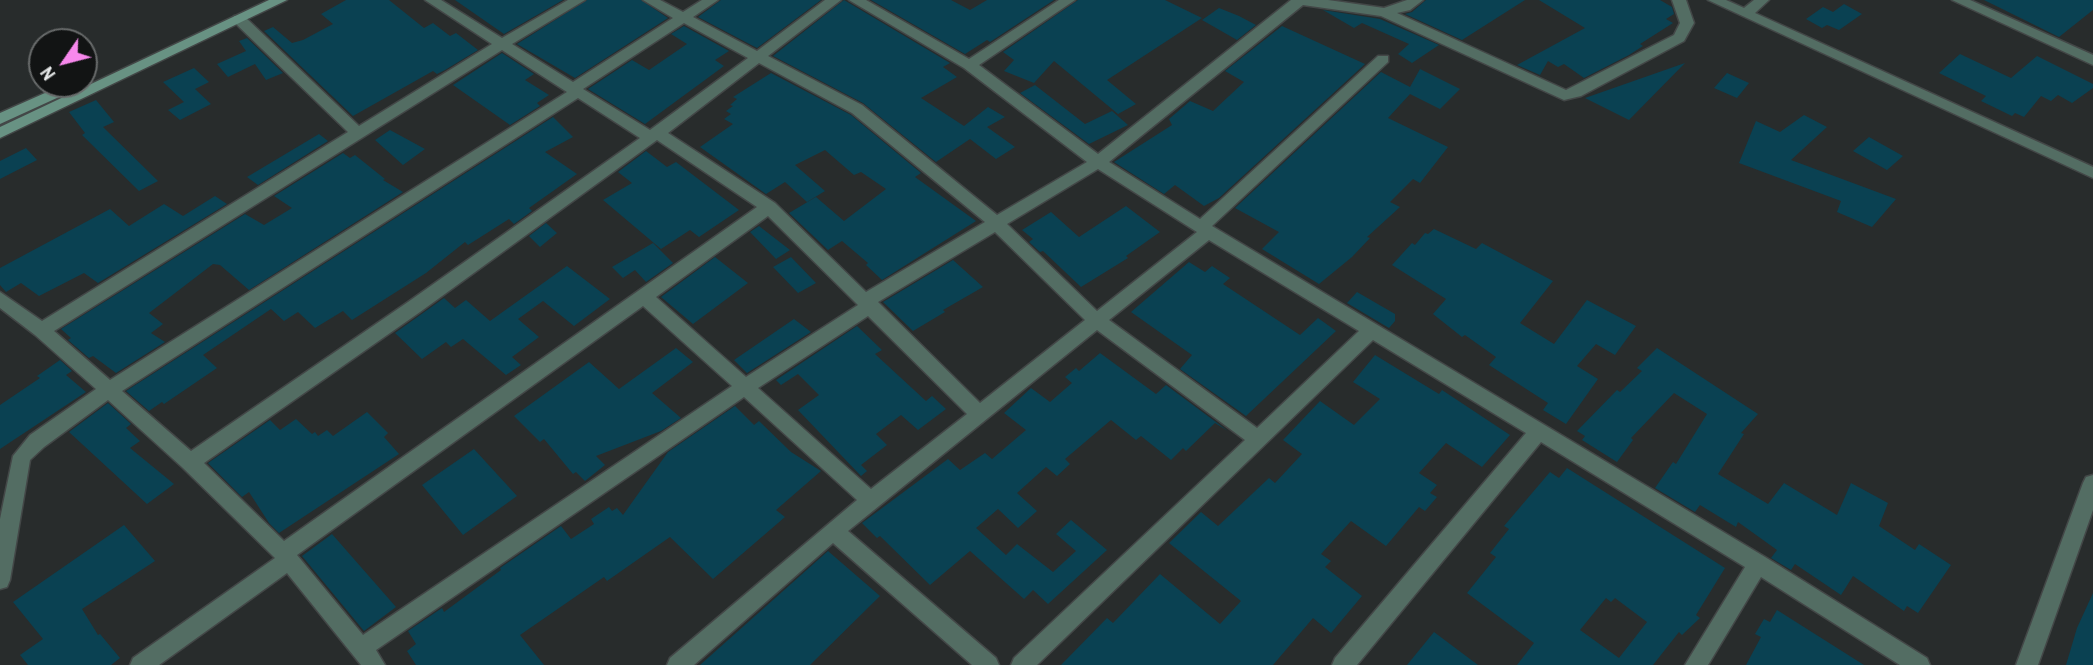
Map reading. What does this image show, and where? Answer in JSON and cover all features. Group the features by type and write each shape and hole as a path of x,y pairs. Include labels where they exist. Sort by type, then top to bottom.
{"main road":[{"path":"98,74 258,0"},
{"path":"0,133 280,0"},
{"path":"0,119 46,98"}],"street":[{"path":"432,0 769,207 979,414"},
{"path":"41,330 502,44 578,0"},
{"path":"650,0 857,109 996,223 1097,321 1258,439"},
{"path":"0,580 22,456 37,441 109,390 712,0"},
{"path":"190,462 654,136 834,0"},
{"path":"856,0 969,65 1098,162 1205,229 1758,564 1919,665"},
{"path":"969,65 1068,0"},
{"path":"1384,12 1405,7 1416,0"},
{"path":"361,648 869,303 1098,162 1298,2 1384,12 1564,95 1576,93 1679,38 1687,23 1679,0"},
{"path":"1715,0 2093,173"},
{"path":"1745,14 1762,0"},
{"path":"1959,0 2093,60"},
{"path":"239,19 358,133"},
{"path":"678,665 833,531 1097,321 1205,229 1383,59"},
{"path":"141,665 286,556 769,207"},
{"path":"645,297 871,501"},
{"path":"0,299 41,330 190,462 286,556 374,665"},
{"path":"1022,665 1372,330"},
{"path":"1343,665 1539,431"},
{"path":"2026,665 2093,483"},
{"path":"833,531 988,665"},
{"path":"1696,665 1758,564"}],"building":[{"path":"346,0 389,0 424,28 433,23 450,36 456,33 478,50 437,74 433,71 353,116 264,31 273,27 292,43 303,40 333,24 321,14"},
{"path":"455,0 563,0 504,34"},
{"path":"587,0 641,0 668,18 575,78 517,44"},
{"path":"721,0 821,0 757,48 698,17"},
{"path":"844,0 950,63 943,67 957,77 921,98 964,126 988,107 1005,117 987,127 1015,147 996,159 970,139 936,162 863,103 773,56"},
{"path":"871,0 951,0 970,10 987,0 1054,0 990,42 987,40 965,54"},
{"path":"1078,0 1165,0 1202,18 1107,80 1136,104 1118,114 1054,61 1034,83 1004,71 1014,60 1003,52"},
{"path":"1426,0 1525,0 1462,40 1405,14 1412,12"},
{"path":"1539,0 1660,0 1672,7 1674,14 1666,19 1673,23 1640,44 1643,46 1629,55 1584,78 1564,64 1558,67 1548,61 1540,75 1517,65 1585,28"},
{"path":"1984,0 2093,0 2093,10 2059,37"},
{"path":"1844,4 1862,14 1839,30 1827,25 1822,28 1806,19 1823,7 1833,12"},
{"path":"1219,8 1256,25 1237,40 1202,20"},
{"path":"1323,10 1380,19 1439,45 1412,63 1398,54 1409,44 1362,23 1354,28"},
{"path":"684,26 729,51 715,60 724,66 645,124 588,89 632,60 649,70 687,44 671,34"},
{"path":"1282,26 1365,64 1219,198 1204,206 1175,185 1164,194 1114,162 1172,125 1169,119 1190,101 1213,111 1244,82 1225,71"},
{"path":"247,38 283,73 266,80 255,64 228,77 217,64 246,51 239,41"},
{"path":"502,53 534,74 525,80 549,95 537,103 540,106 510,125 453,85"},
{"path":"1960,54 2011,78 2037,56 2093,84 2093,88 2072,103 2058,95 2051,101 2041,96 2024,117 2015,113 2012,116 1981,101 1986,96 1939,73"},
{"path":"1685,63 1629,120 1585,98"},
{"path":"194,68 209,82 195,89 211,104 180,120 168,110 184,102 163,82"},
{"path":"1420,69 1460,89 1440,109 1410,94 1388,118 1448,147 1420,183 1413,179 1390,202 1400,207 1367,237 1370,238 1352,257 1319,284 1262,249 1279,232 1235,208 1381,72 1410,87"},
{"path":"771,73 851,115 921,173 915,177 976,221 882,280 866,265 868,263 842,241 828,250 789,213 816,197 844,221 886,189 861,172 854,175 825,150 795,165 825,191 807,202 785,182 766,194 700,147 733,124 724,119 731,114 726,111 737,99 733,97"},
{"path":"1727,73 1749,83 1737,98 1714,88"},
{"path":"1035,85 1085,124 1112,111 1128,125 1089,144 1020,93"},
{"path":"96,100 114,122 103,127 158,181 139,191 82,135 85,133 69,112"},
{"path":"1804,115 1827,127 1791,160 1896,199 1872,227 1837,212 1841,201 1739,163 1756,121 1780,132"},
{"path":"553,117 573,137 545,152 577,174 529,208 532,211 514,224 509,219 468,245 465,242 426,273 352,320 343,311 315,328 298,312 284,321 271,309 203,355 217,368 164,404 162,402 149,411 126,391"},
{"path":"390,130 425,149 403,165 375,140"},
{"path":"319,134 328,141 258,185 247,177"},
{"path":"1869,137 1903,156 1887,170 1853,151"},
{"path":"26,148 37,160 0,179 0,161"},
{"path":"646,151 667,167 676,162 739,210 699,237 690,230 661,249 603,200 632,183 618,172"},
{"path":"343,153 350,158 355,155 385,179 383,180 403,192 249,290 220,265 213,264 149,313 163,324 151,333 165,342 116,373 93,356 89,358 68,340 71,338 61,329 245,214 264,225 292,208 274,196"},
{"path":"215,196 227,204 98,283 84,273 39,296 21,283 6,292 0,285 0,268 110,209 129,226 164,204 183,216"},
{"path":"1126,206 1160,232 1126,256 1128,258 1081,287 1043,251 1040,252 1029,242 1033,239 1022,230 1051,212 1079,237"},
{"path":"546,223 557,233 540,247 529,236"},
{"path":"759,226 790,250 776,259 750,232"},
{"path":"1434,229 1476,249 1482,243 1553,281 1520,323 1554,344 1587,300 1636,326 1615,355 1596,344 1577,366 1598,379 1566,424 1543,410 1548,403 1489,365 1496,357 1465,335 1462,337 1433,314 1446,299 1392,265 1412,243 1415,245 1425,233 1428,234"},
{"path":"653,243 673,263 646,282 635,270 623,278 612,267"},
{"path":"715,257 748,283 693,324 661,297"},
{"path":"791,257 816,283 798,293 773,267"},
{"path":"953,260 983,287 943,310 945,312 913,331 883,302"},
{"path":"1189,262 1205,272 1212,266 1230,278 1223,284 1300,335 1318,318 1336,331 1246,416 1180,369 1192,355 1131,312"},
{"path":"567,266 610,299 574,326 543,301 518,319 539,337 512,357 521,365 506,375 463,339 451,347 446,342 422,359 395,333 444,298 455,308 466,300 490,321"},
{"path":"1357,292 1395,314 1395,321 1389,328 1347,303"},
{"path":"794,319 811,332 747,373 734,360"},
{"path":"857,326 882,350 875,354 926,401 932,396 946,409 918,430 901,415 876,434 887,445 861,465 867,471 861,476 798,410 819,395 798,374 781,385 776,380"},
{"path":"676,348 693,362 652,393 681,418 661,431 596,456 605,465 585,481 576,472 573,474 544,439 540,442 514,416 589,362 619,389"},
{"path":"1657,348 1758,414 1741,433 1744,434 1718,474 1768,504 1784,483 1837,515 1851,483 1888,503 1879,526 1915,550 1919,544 1951,565 1918,613 1907,606 1904,611 1853,576 1841,595 1795,564 1791,570 1771,558 1777,550 1738,522 1736,527 1700,505 1695,512 1655,488 1673,462 1676,464 1707,414 1674,393 1631,438 1633,440 1617,462 1582,440 1585,436 1577,431 1617,390 1620,392 1642,371 1637,368"},
{"path":"1100,353 1156,394 1166,385 1228,431 1215,423 1186,451 1183,448 1171,460 1141,436 1136,440 1111,420 1065,459 1070,464 1057,476 1046,467 1017,493 1037,511 1018,528 998,509 976,528 1006,555 1017,544 1053,572 1076,551 1056,534 1071,520 1107,550 1048,604 1033,590 1024,599 970,551 930,585 880,536 877,538 862,523 948,459 960,470 985,453 992,459 1026,430 1004,413 1031,388 1050,402 1072,383 1065,377 1076,368 1079,371"},
{"path":"1375,355 1439,394 1442,390 1510,435 1482,467 1446,443 1419,473 1437,485 1430,493 1437,497 1425,511 1419,507 1386,546 1351,521 1321,554 1331,561 1325,567 1362,596 1331,633 1313,618 1273,665 1061,665 1107,618 1113,623 1160,574 1220,624 1241,601 1169,543 1201,512 1218,526 1269,478 1275,483 1302,454 1283,440 1320,401 1354,425 1380,399 1353,382"},
{"path":"60,360 72,371 66,375 86,392 0,449 0,405 40,378 37,376"},
{"path":"108,403 131,424 126,428 140,441 130,448 174,484 147,504 69,432"},
{"path":"735,406 754,425 759,421 791,452 821,471 776,510 785,517 713,579 670,537 607,581 604,577 520,635 544,665 416,665 407,651 416,644 408,631 442,608 444,612 501,570 500,568 561,526 571,539 594,524 591,519 609,507 612,511 617,508 623,515 668,452"},
{"path":"367,412 388,433 384,437 399,454 279,533 269,523 249,492 242,497 208,463 270,420 280,430 296,419 312,434 315,432 318,436 327,430 333,436"},
{"path":"474,449 517,496 463,535 422,485"},
{"path":"1567,468 1725,568 1696,615 1700,618 1682,635 1679,632 1653,665 1517,665 1534,643 1467,593 1496,557 1490,553 1509,529 1504,526 1550,472 1559,478","holes":["1606,598 1611,602 1615,598 1647,622 1619,658 1580,630"]},
{"path":"124,525 155,561 82,609 98,635 100,634 120,658 111,665 28,665 20,655 43,639 13,602"},
{"path":"332,534 396,607 364,631 302,556"},
{"path":"828,551 880,596 810,665 700,665"},
{"path":"2093,593 2093,665 2066,665 2077,628"},
{"path":"1777,610 1864,665 1746,665 1761,637 1755,634 1764,619 1770,622"},
{"path":"1434,632 1478,665 1407,665"}]}
